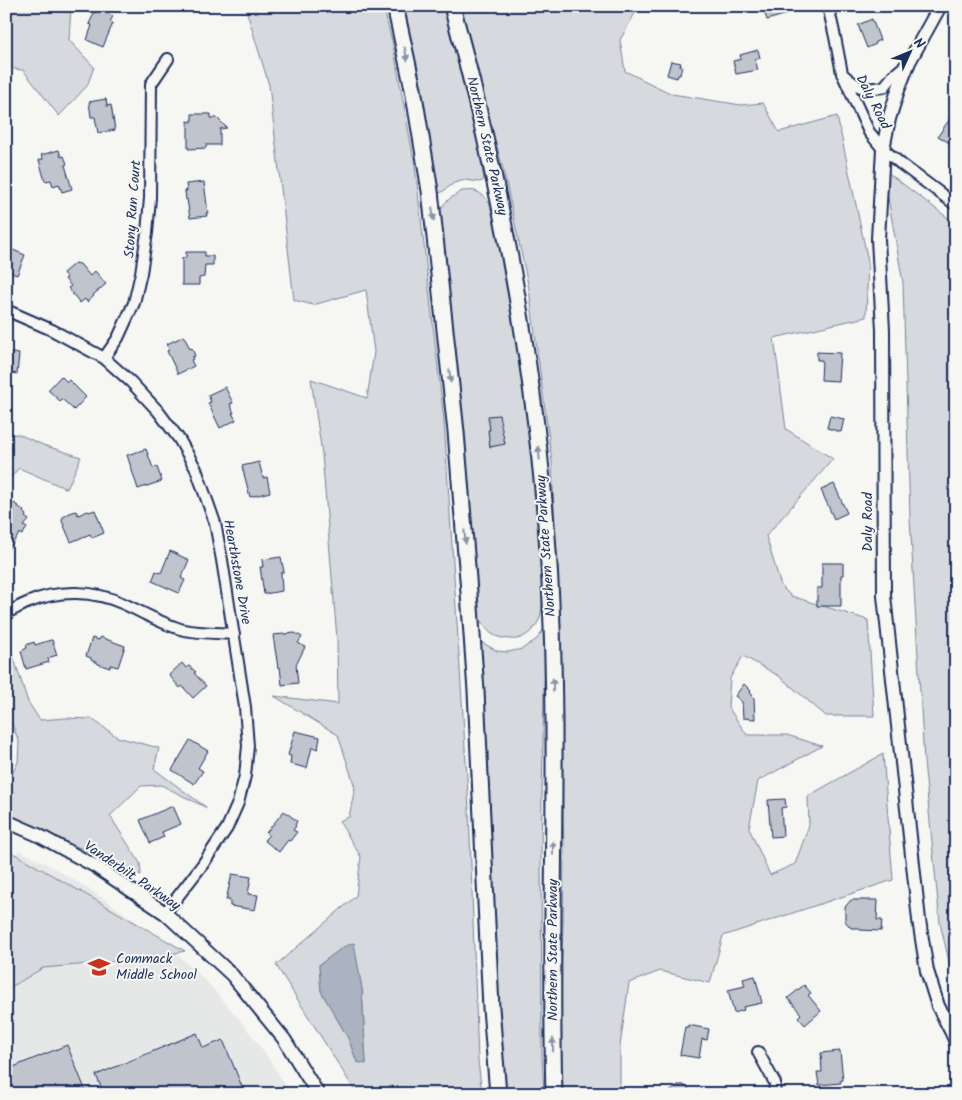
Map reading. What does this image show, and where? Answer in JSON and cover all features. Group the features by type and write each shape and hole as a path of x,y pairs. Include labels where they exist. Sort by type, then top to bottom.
{"highway":[{"path":"395,6 413,89 428,175 457,441 476,691 491,1008 498,1094"},
{"name":"Northern State Parkway","path":"452,6 480,112 506,228 526,346 543,491 549,565 553,675 554,1094"}],"main road":[{"path":"883,149 889,119 909,62 940,6"},
{"name":"Daly Road","path":"883,149 878,239 883,330 884,596 919,920 927,971 938,1006 956,1042"},
{"name":"Vanderbilt Parkway","path":"6,821 38,835 95,866 165,913 232,976 284,1039 318,1094"}],"street":[{"name":"Daly Road","path":"828,6 842,73 868,132 883,149"},
{"name":"Stony Run Court","path":"104,358 118,338 134,303 141,272 150,198 151,84 168,59"},
{"path":"842,73 864,89 884,86 909,62"},
{"path":"883,149 956,205"},
{"name":"Hearthstone Drive","path":"6,310 52,330 104,358 131,382 158,410 196,468 215,523 245,707 248,746 245,776 238,803 227,828 203,864 165,913"},
{"path":"6,613 28,602 51,595 77,593 101,595 124,604 154,620 185,630 234,634"},
{"path":"758,1052 775,1083 774,1094"}],"shaded area":[{"path":"6,6 71,6 69,40 94,67 87,86 59,116 23,70 6,68"},
{"path":"245,6 383,6 393,45 415,166 444,421 469,809 478,1061 482,1094 357,1094 276,965 356,896 361,857 339,821 349,817 355,787 338,735 274,696 338,704 337,639 322,454 311,379 367,398 374,352 366,290 313,305 294,300 269,85","holes":["353,943 362,989 366,1063 357,1062 348,1038 321,991 319,965"]},
{"path":"399,6 443,6 477,134 484,180 480,182 465,180 454,183 436,195"},
{"path":"460,6 637,6 620,40 625,71 672,94 741,105 763,103 779,132 837,116 868,261 866,317 774,338 786,429 833,459 766,536 781,586 791,596 868,620 874,716 826,716 779,676 743,656 730,678 728,707 747,735 787,735 822,746 758,781 749,828 770,875 795,864 809,825 808,796 883,754 893,880 723,936 710,983 660,971 629,983 620,1046 620,1094 562,1094 559,1031 564,850 552,462 529,289 504,173"},
{"path":"883,169 956,224 956,991 940,923 924,761 910,518 903,283"},
{"path":"462,191 480,193 489,203 495,216 527,401 534,470 542,604 539,620 534,628 523,637 514,639 494,635 487,630 478,617 439,212 446,202"},
{"path":"18,434 43,445 81,457 67,489 19,468 6,483 6,435"},
{"path":"543,630 545,634 541,851 542,1056 544,1094 503,1094 480,644 483,643 497,651 508,652 522,649 537,639"},
{"path":"7,637 28,702 40,720 92,719 117,737 159,748 154,769 207,808 161,785 141,786 110,816 140,863 141,875 6,815 6,779 9,780 18,762 19,742 6,708"},
{"name":"Commack Middle School","path":"18,850 88,888 140,924 177,954 204,979 240,1020 265,1053 291,1094 6,1094 6,883"},
{"path":"6,851 13,853 185,951 147,959 43,968 6,990"},
{"path":"354,943 362,989 366,1064 357,1062 348,1038 321,991 319,965 343,947"}],"building":[{"path":"784,6 787,14 767,20 763,8"},
{"path":"96,9 113,16 110,22 113,23 103,47 87,40 92,25 89,24"},
{"path":"872,19 880,40 867,48 858,25"},
{"path":"758,50 760,58 755,60 758,70 736,74 733,61 741,59 740,55"},
{"path":"671,61 681,63 680,75 677,78 667,75"},
{"path":"106,99 107,106 111,105 115,130 98,133 95,117 91,117 89,102"},
{"path":"956,110 956,137 951,144 938,136"},
{"path":"192,114 211,114 211,118 217,118 227,128 220,129 220,145 206,145 206,148 188,149 188,121 192,122"},
{"path":"59,150 61,157 64,156 67,164 65,165 72,189 62,192 59,184 53,186 51,180 45,181 39,160 43,159 41,155"},
{"path":"204,182 207,216 190,218 186,200 186,184"},
{"path":"6,247 25,255 17,275 6,270"},
{"path":"186,252 205,252 205,256 213,256 213,265 205,265 204,277 199,278 199,285 182,285 182,258 186,258"},
{"path":"75,263 80,264 90,276 95,271 106,284 87,302 85,299 80,303 68,288 71,286 63,273"},
{"path":"184,336 195,356 191,360 194,366 178,374 167,351 169,350 167,344"},
{"path":"6,352 19,354 17,374 6,372"},
{"path":"817,352 840,353 838,381 821,380 822,360 817,360"},
{"path":"61,376 67,382 69,380 86,397 74,410 48,390"},
{"path":"225,387 233,403 230,404 236,420 220,428 208,403 211,402 208,395"},
{"path":"499,415 505,444 490,447 488,416"},
{"path":"830,416 844,419 841,432 827,428"},
{"path":"146,449 153,468 157,467 162,481 138,489 127,455"},
{"path":"259,462 263,478 267,477 270,492 250,497 242,466"},
{"path":"834,484 847,513 834,519 821,490"},
{"path":"14,503 24,511 25,517 29,520 24,526 27,528 22,535 20,533 6,552 6,514"},
{"path":"95,510 104,533 92,538 90,534 71,542 62,521 63,517 76,511 78,515"},
{"path":"170,551 189,560 181,578 185,580 179,593 152,581 156,571 161,573"},
{"path":"281,557 284,572 281,573 282,591 264,594 260,567 263,567 262,560"},
{"path":"822,563 843,563 841,606 817,606 817,588 822,588"},
{"path":"295,633 302,637 298,643 305,647 296,665 298,683 282,685 273,635"},
{"path":"100,637 125,646 118,667 110,665 110,668 98,664 86,656 92,638 99,640"},
{"path":"52,640 57,655 48,658 49,662 26,669 21,651 27,648 26,645 34,642 35,645"},
{"path":"182,663 186,668 189,666 196,672 194,673 206,686 193,698 182,686 180,688 169,675"},
{"path":"744,684 751,691 754,698 755,719 743,718 742,702 735,696"},
{"path":"295,731 320,737 318,749 312,747 307,768 290,764 291,756 288,755"},
{"path":"190,740 208,751 198,768 203,771 194,784 172,770"},
{"path":"785,799 786,807 781,808 783,836 771,837 768,800"},
{"path":"173,806 181,824 162,832 164,837 150,843 140,820"},
{"path":"284,811 297,821 293,830 297,832 279,852 264,840 269,835 266,833"},
{"path":"232,874 251,877 248,894 258,895 255,910 230,906 230,900 226,900"},
{"path":"851,900 878,900 877,920 882,920 881,931 851,928 845,921 845,907"},
{"path":"755,976 762,1003 743,1007 744,1010 734,1013 728,990 745,986 743,979"},
{"path":"804,985 811,993 808,995 821,1011 805,1025 798,1017 801,1014 788,998"},
{"path":"688,1025 709,1029 707,1040 702,1039 699,1058 680,1055 685,1027 688,1027"},
{"path":"197,1033 203,1048 223,1040 245,1094 104,1094 96,1075"},
{"path":"67,1045 87,1094 13,1094 6,1078 6,1070"},
{"path":"840,1051 843,1080 840,1081 841,1083 819,1085 817,1072 822,1072 821,1053"},
{"path":"678,1085 684,1085 694,1094 667,1094"}],"place":[{"name":"Commack Middle School","path":"99,967"}]}
